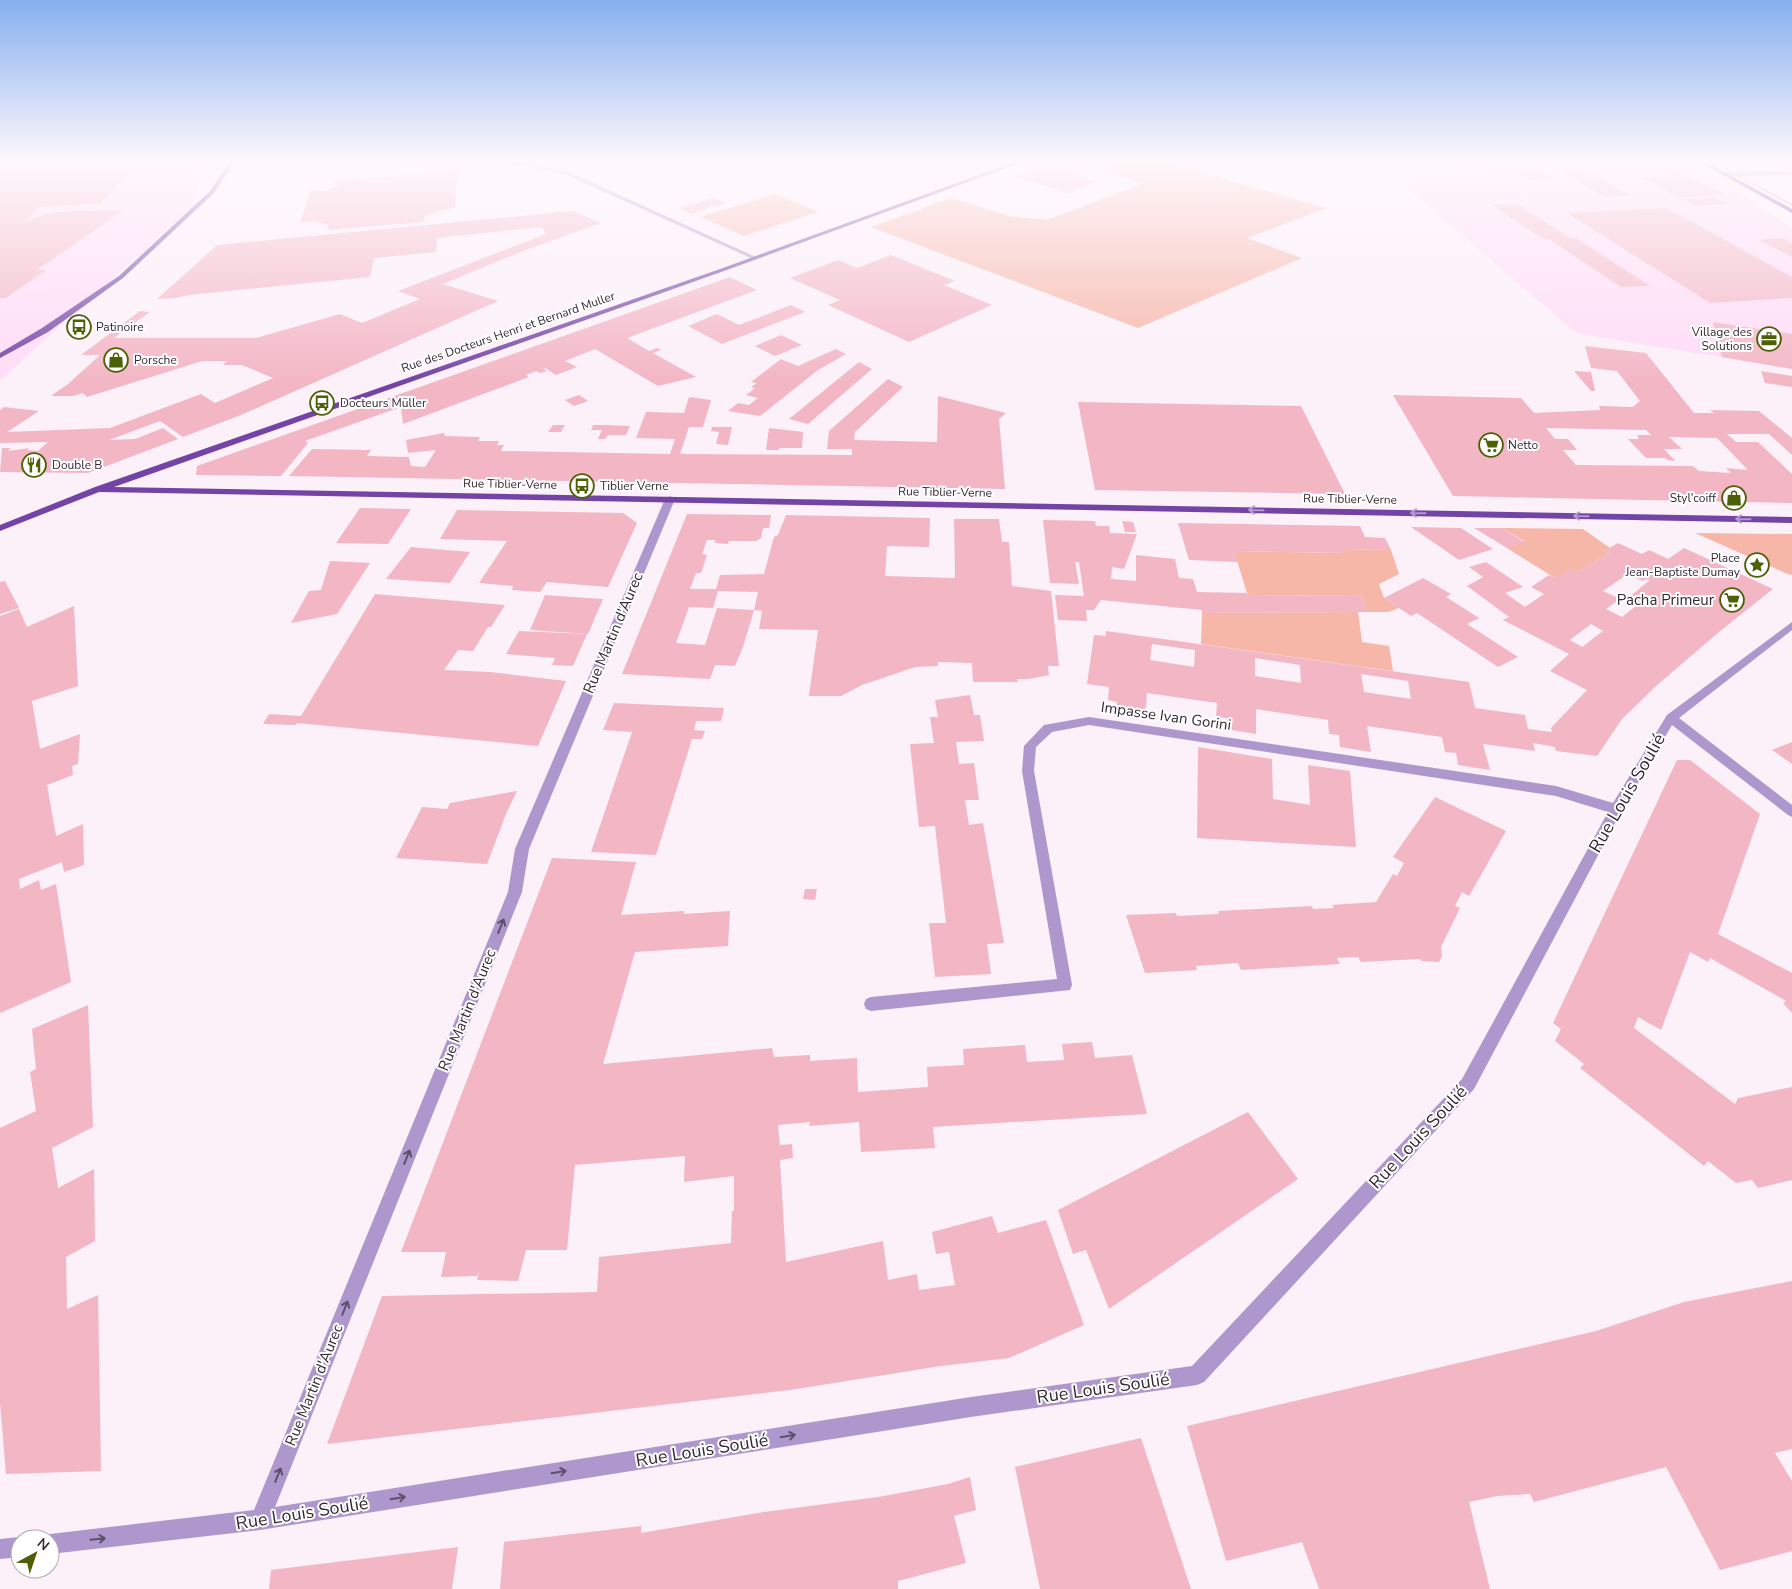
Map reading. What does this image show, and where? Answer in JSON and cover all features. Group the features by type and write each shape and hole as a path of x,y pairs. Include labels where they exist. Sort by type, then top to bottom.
{"main road":[{"path":"0,356 45,330 121,277 167,234"},
{"name":"Rue des Docteurs Henri et Bernard Muller","path":"0,528 98,489 821,234"},
{"name":"Rue Tiblier-Verne","path":"98,489 1792,520"},
{"path":"0,518 51,507"}],"street":[{"path":"702,234 755,258"},
{"name":"Rue Martin d'Aurec","path":"260,1520 515,892 522,849 670,499"},
{"name":"Rue Louis Soulié","path":"60,1543 260,1520 932,1413 1197,1375 1468,1084 1616,809 1671,718 1792,625"},
{"path":"1671,718 1792,812"},
{"name":"Impasse Ivan Gorini","path":"871,1004 1066,985 1028,771 1030,746 1048,728 1089,721 1556,791 1616,809"}],"shaded area":[{"path":"0,234 162,234 0,380"},
{"path":"890,234 1257,234 1247,238 1302,258 1138,328"},
{"path":"1461,234 1792,234 1792,369 1576,333"},
{"path":"1502,528 1583,529 1610,548 1604,551 1609,554 1576,572 1555,578 1507,548 1524,541"},
{"path":"1695,533 1792,534 1792,574 1790,575"},
{"path":"1342,549 1391,550 1399,574 1379,584 1384,598 1399,608 1388,612 1367,612 1361,595 1248,596 1234,551 1343,553"},
{"path":"1358,612 1362,642 1389,646 1393,671 1201,644 1202,613"}],"building":[{"path":"0,234 89,234 37,270 46,270 6,298 0,298"},
{"path":"331,234 474,234 437,238 436,252 374,258 370,277 157,299 217,245"},
{"path":"546,234 570,234 443,284 498,301 241,415 183,437 160,421 109,440 135,439 163,428 178,439 88,473 0,472 2,448 11,448 8,451 29,448 27,450 38,451 48,442 0,443 0,410 4,407 39,411 7,432 110,428 201,394 215,403 273,378 242,365 223,365 227,361 202,361 87,397 83,393 73,396 51,396 68,384 100,355 81,355 140,311 150,312 114,338 256,338 340,314 362,323 420,299 398,291"},
{"path":"1536,234 1564,234 1570,238 1576,238 1650,286 1621,287 1549,239 1543,239"},
{"path":"1601,234 1714,234 1792,277 1792,298 1710,303"},
{"path":"1783,238 1792,243 1792,257 1759,240"},
{"path":"891,255 955,281 944,285 992,305 909,342 828,305 840,300 790,278 838,260 857,268"},
{"path":"730,277 757,290 627,338 649,351 657,348 661,350 653,353 696,377 658,386 595,349 565,361 577,367 556,375 543,368 547,371 540,373 536,371 526,375 529,377 403,424 401,407 305,441 308,443 281,476 196,475 197,466"},
{"path":"791,305 805,312 722,344 688,326 717,314 739,325"},
{"path":"1713,322 1792,334 1792,369 1722,357"},
{"path":"781,335 802,345 775,356 755,346"},
{"path":"1585,346 1646,353 1694,413 1714,413 1710,410 1759,411 1792,438 1792,455 1769,434 1727,434 1736,442 1758,442 1792,474 1792,503 1453,496 1393,395 1521,398 1534,413 1600,410 1599,406 1633,407 1640,401 1617,371 1591,368","holes":["1546,428 1646,430 1651,435 1637,435 1639,439 1628,439 1646,458 1665,458 1675,461 1664,449 1682,449 1669,437 1717,438 1748,470 1726,468 1731,473 1699,471 1693,466 1576,465 1563,450 1577,450 1568,439 1555,439"]},
{"path":"836,349 846,354 818,370 760,416 728,411 738,403 749,405 758,398 746,395 755,388 751,387 757,383 751,382 781,359 798,366"},
{"path":"859,362 872,369 808,424 789,419"},
{"path":"1574,371 1591,372 1595,391 1591,391"},
{"path":"1761,371 1792,376 1792,387 1765,383"},
{"path":"888,379 903,387 855,432 854,440 937,442 938,396 1006,413 999,419 1005,489 289,476 312,449 371,450 367,456 409,457 411,466 425,467 436,450 408,453 406,440 444,433 445,436 480,437 478,441 499,441 497,445 504,445 501,451 670,454 675,439 636,438 646,412 684,413 689,397 711,400 703,427 689,427 680,454 852,455 852,449 827,449 829,431"},
{"path":"579,395 588,401 574,406 565,400"},
{"path":"1078,402 1301,406 1345,494 1095,490"},
{"path":"553,425 565,425 561,432 548,432"},
{"path":"593,425 630,426 626,435 608,435 605,439 598,439 602,430 591,430"},
{"path":"712,427 732,427 728,445 716,444 719,432 711,431"},
{"path":"769,428 803,432 802,448 766,450"},
{"path":"360,508 411,509 388,544 336,543"},
{"path":"457,510 623,513 637,523 608,587 547,582 540,592 512,590 513,586 479,583 507,541 440,539"},
{"path":"687,514 771,515 769,528 763,528 761,538 756,541 729,541 728,544 707,540 702,554 707,555 701,573 696,573 690,589 716,589 720,575 764,574 774,537 778,535 786,515 930,518 929,547 887,546 885,576 955,578 954,519 999,519 1002,542 1009,542 1012,586 1051,591 1059,666 1048,666 1049,675 1017,679 1018,682 973,682 972,663 938,662 938,666 915,667 862,685 841,696 809,696 818,630 759,629 762,611 754,610 735,666 715,665 710,679 622,674","holes":["718,591 758,592 754,610 717,608 705,645 676,643 689,607 713,608"]},
{"path":"1043,520 1095,521 1096,526 1109,526 1110,533 1137,534 1124,569 1112,567 1111,579 1136,581 1136,555 1175,559 1179,578 1193,579 1197,592 1247,593 1248,596 1361,595 1367,612 1202,613 1202,610 1101,600 1094,610 1086,610 1087,621 1058,620 1055,595 1084,596 1079,562 1075,562 1079,584 1050,583"},
{"path":"1122,521 1133,522 1136,532 1125,532"},
{"path":"1178,523 1360,526 1365,537 1385,538 1391,550 1342,549 1344,553 1234,551 1238,562 1189,560"},
{"path":"1411,527 1461,528 1493,549 1459,560"},
{"path":"1474,528 1502,528 1524,542 1507,548"},
{"path":"1618,543 1642,554 1649,550 1668,559 1684,548 1773,589 1656,686 1622,719 1597,756 1556,751 1555,747 1533,743 1535,751 1483,744 1490,770 1458,765 1456,753 1445,752 1442,737 1367,726 1371,752 1340,747 1339,735 1329,734 1328,720 1256,709 1256,734 1226,729 1227,718 1216,717 1217,703 1147,693 1145,716 1117,712 1117,702 1108,700 1109,687 1087,684 1094,635 1106,636 1106,631 1469,682 1475,708 1525,715 1528,729 1552,732 1551,728 1587,690 1550,671 1569,654 1503,620 1509,617 1467,586 1483,577 1469,567 1486,562 1523,587 1505,593 1525,607 1544,594 1531,587 1549,575 1555,578 1570,569 1576,572 1609,554 1604,551","holes":["1628,574 1643,581 1646,579 1650,580 1628,598 1640,603 1622,617 1606,609 1620,599 1603,591","1591,624 1603,631 1582,647 1570,640","1152,644 1195,650 1194,667 1150,660","1255,658 1300,665 1301,683 1255,676","1361,674 1408,681 1411,699 1364,692"]},
{"path":"411,547 470,552 450,583 386,579"},
{"path":"330,561 370,563 337,614 291,623 309,591 321,590"},
{"path":"1423,578 1451,594 1446,597 1479,618 1467,624 1518,657 1498,667 1417,613 1411,616 1384,598"},
{"path":"5,581 19,608 0,614 0,582"},
{"path":"375,594 505,605 473,651 458,650 444,670 490,672 566,681 538,746 297,723 295,725 263,724 269,714 301,716"},
{"path":"545,595 603,599 588,634 530,630"},
{"path":"74,606 78,686 32,701 40,749 80,734 78,764 72,766 73,775 47,785 56,836 83,824 84,865 64,872 62,862 19,879 20,889 39,880 41,890 56,884 71,982 0,1013 0,616 19,609 27,627"},
{"path":"519,631 587,634 573,666 552,665 555,658 506,654"},
{"path":"970,695 974,715 980,715 984,741 956,742 959,764 974,763 979,800 965,800 969,825 983,823 1004,943 987,944 991,974 935,977 929,923 946,923 935,826 919,827 910,744 934,743 930,717 938,717 935,700"},
{"path":"614,703 724,708 721,721 696,721 694,730 705,731 702,739 692,739 656,855 591,852 632,732 603,730"},
{"path":"1792,742 1792,764 1772,750"},
{"path":"1198,747 1272,759 1273,799 1310,805 1308,765 1350,771 1356,847 1197,838"},
{"path":"1677,760 1690,760 1760,814 1718,934 1792,973 1792,1013 1783,1003 1786,1001 1710,958 1708,962 1690,952 1661,1030 1638,1017 1634,1028 1735,1104 1738,1098 1792,1087 1792,1180 1758,1188 1752,1180 1736,1183 1708,1161 1704,1166 1580,1068 1584,1064 1555,1041 1561,1029 1553,1023"},
{"path":"517,791 487,864 396,858 422,807 447,809 450,803"},
{"path":"1435,797 1506,831 1469,896 1462,892 1455,906 1460,908 1441,947 1442,956 1439,962 1421,961 1420,959 1361,962 1358,957 1337,958 1340,964 1241,970 1238,963 1196,966 1197,970 1145,973 1126,915 1176,913 1177,916 1219,914 1218,911 1312,906 1313,909 1334,908 1332,905 1376,902 1393,874 1397,876 1404,863 1393,857"},
{"path":"552,858 636,862 621,915 684,911 684,914 730,911 728,946 635,952 603,1064 772,1048 774,1057 810,1055 810,1061 857,1058 858,1092 928,1087 927,1067 964,1065 963,1049 1025,1045 1027,1062 1064,1060 1062,1044 1092,1042 1095,1058 1132,1055 1147,1114 933,1127 935,1148 861,1152 859,1122 809,1126 810,1122 778,1125 780,1145 792,1144 793,1158 780,1160 786,1262 883,1241 888,1280 917,1274 919,1290 955,1285 949,1252 936,1254 932,1232 992,1216 998,1233 1046,1220 1084,1325 1009,1358 941,1366 790,1390 327,1444 382,1296 597,1292 599,1257 731,1243 732,1211 734,1211 734,1176 684,1182 685,1156 575,1165 567,1250 526,1250 518,1281 477,1280 479,1271 477,1276 441,1277 446,1252 401,1252"},
{"path":"805,889 817,889 815,900 803,899"},
{"path":"88,1005 93,1127 52,1148 58,1188 94,1169 95,1241 66,1257 67,1309 98,1295 101,1471 6,1474 0,1403 0,1128 36,1111 30,1072 36,1069 32,1029"},
{"path":"1248,1112 1298,1179 1109,1309 1086,1250 1073,1254 1058,1210"},
{"path":"1792,1281 1792,1449 1775,1453 1792,1481 1792,1551 1720,1570 1666,1467 1534,1502 1530,1494 1497,1496 1469,1502 1490,1589 1319,1589 1302,1542 1226,1561 1187,1426 1596,1331 1684,1302"},
{"path":"1141,1438 1191,1589 1040,1589 1015,1467"},
{"path":"970,1477 976,1510 954,1516 966,1563 898,1581 898,1589 500,1589 504,1542 641,1526 641,1533 764,1512 878,1497 948,1484"},
{"path":"458,1547 452,1589 269,1589 271,1570"}],"place":[{"name":"Patinoire","path":"79,327"},
{"name":"Village des Solutions","path":"1769,339"},
{"name":"Porsche","path":"116,360"},
{"name":"Docteurs Müller","path":"322,403"},
{"name":"Netto","path":"1491,445"},
{"name":"Double B","path":"34,465"},
{"name":"Tiblier Verne","path":"582,486"},
{"name":"Styl'coiff","path":"1734,498"},
{"name":"Place Jean-Baptiste Dumay","path":"1757,565"},
{"name":"Pacha Primeur","path":"1732,600"}]}
